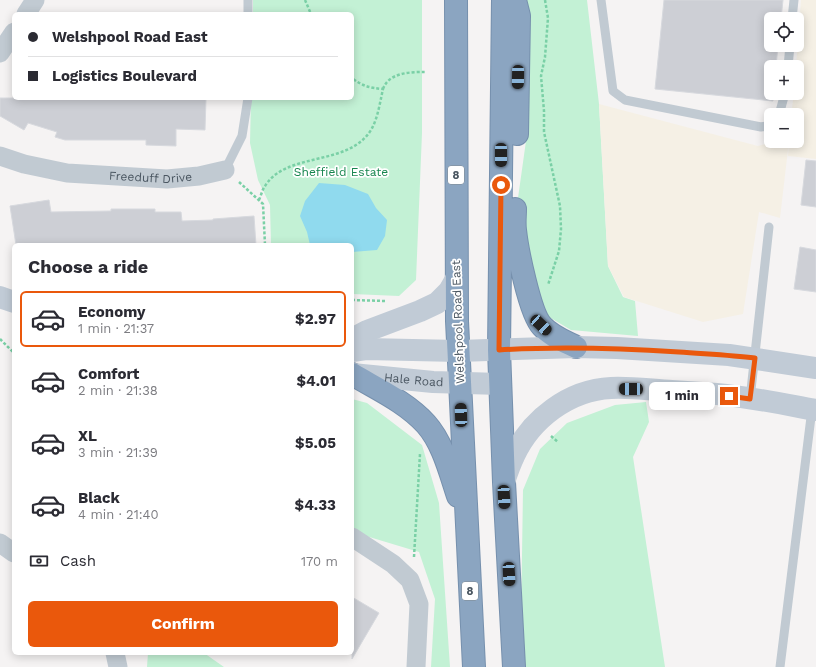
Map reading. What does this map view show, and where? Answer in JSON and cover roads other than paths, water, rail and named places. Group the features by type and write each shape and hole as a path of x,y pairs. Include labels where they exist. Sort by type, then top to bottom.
{"highway":[{"name":"Welshpool Road East","path":"456,0 456,279 474,667"},
{"path":"503,0 499,350 504,482 514,667"},
{"path":"515,0 519,16 514,229 519,256 533,310 541,325 551,335 576,347"},
{"path":"354,375 408,407 426,424 437,442 446,462 466,516"}],"street":[{"path":"27,12 35,0"},
{"path":"0,53 12,35"},
{"name":"Freeduff Drive","path":"0,156 24,164 67,174 167,179 199,176 226,170"},
{"path":"354,338 366,331 420,311 437,303 449,291 456,279"},
{"path":"0,297 12,301"},
{"path":"354,351 366,349 459,351 576,347 617,348 729,355 816,368"},
{"name":"Hale Road","path":"354,374 460,384 500,384"},
{"path":"504,482 514,456 527,435 544,416 578,395 592,391 610,388 718,394 814,409"},
{"path":"354,538 393,564 410,580 419,604 416,667"},
{"path":"0,543 12,552"},
{"path":"116,655 118,667"}],"lane":[{"path":"248,0 248,12"},
{"path":"601,0 613,91 625,100 764,126"},
{"path":"793,12 794,0"},
{"path":"226,170 242,136 248,100"},
{"path":"750,399 769,227"},
{"path":"780,667 814,409"}],"water":[{"path":"319,183 345,185 368,194 376,208 387,220 385,236 377,250 354,252 354,243 310,243 307,232 300,216 305,201"}],"park label":[{"name":"Sheffield Estate","path":"341,172"}]}
